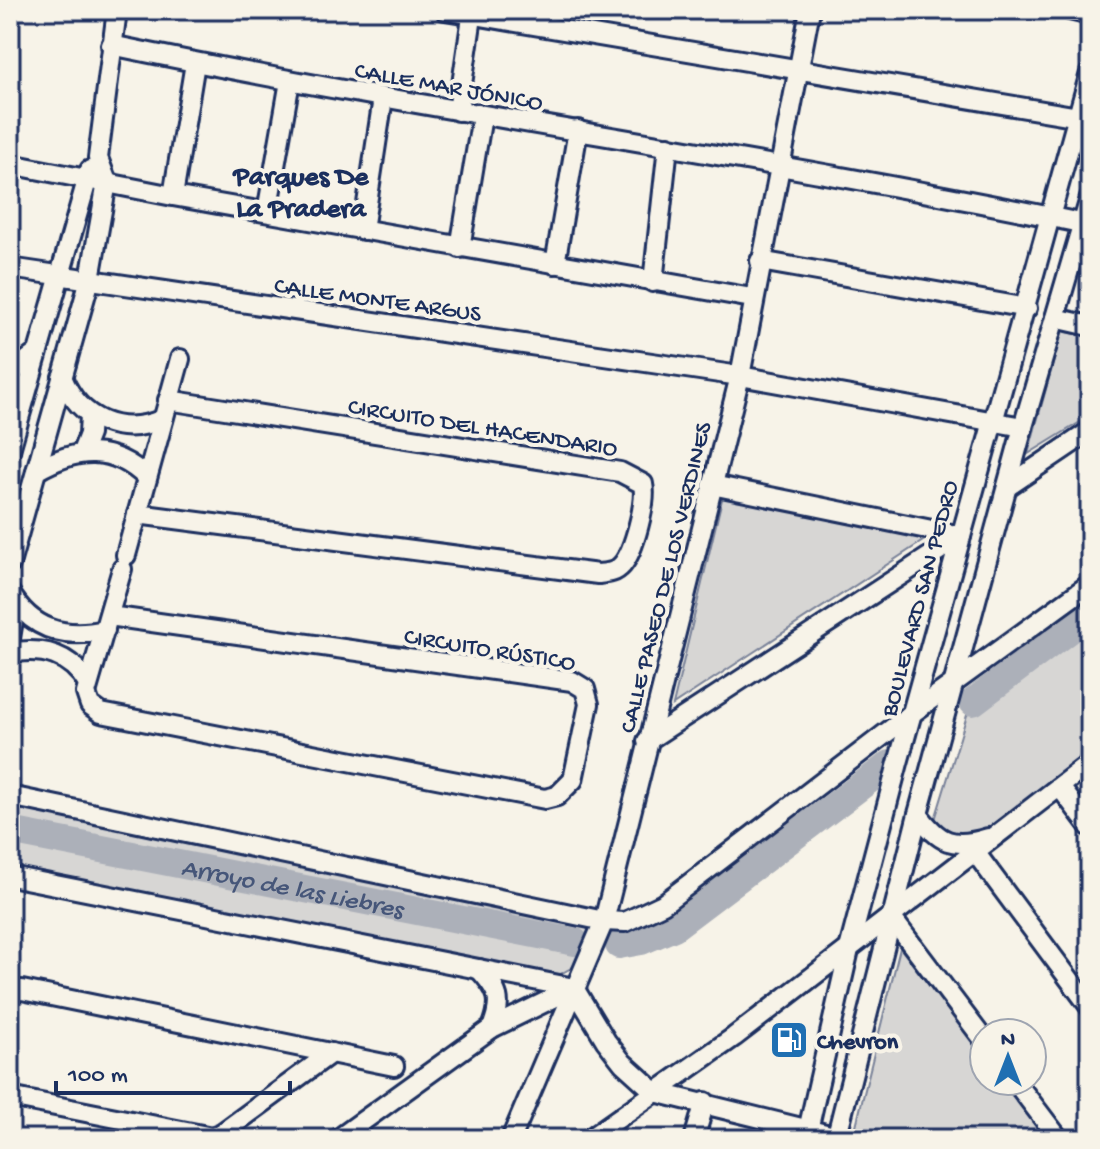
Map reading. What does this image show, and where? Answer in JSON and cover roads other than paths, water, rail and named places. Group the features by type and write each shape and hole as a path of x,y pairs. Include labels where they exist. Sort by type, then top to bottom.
{"street":[{"path":"10,450 85,178 98,158 117,10"},
{"path":"445,10 473,12 1079,117"},
{"name":"CALLE PASEO DE LOS VERDINES","path":"511,1139 601,929 740,376 752,298 810,10"},
{"path":"1070,10 1090,15"},
{"path":"458,111 473,12"},
{"name":"CALLE MAR JÓNICO","path":"111,45 290,81 781,165 1053,215 1086,224"},
{"path":"173,196 195,63"},
{"name":"BOULEVARD SAN PEDRO","path":"808,1134 850,945 909,720 992,420 1027,308 1090,73"},
{"path":"267,212 290,81"},
{"path":"363,230 383,98"},
{"path":"460,248 482,116"},
{"path":"555,264 578,130"},
{"path":"653,282 668,146"},
{"path":"10,564 90,279 107,182 98,158"},
{"path":"10,164 460,248 752,298"},
{"path":"10,876 574,988 623,1063 655,1092 705,1102 808,1134 840,1138 918,814 1023,427 1086,224 1090,198"},
{"path":"760,261 1027,308"},
{"name":"CALLE MONTE ARGUS","path":"10,268 740,376 1023,427"},
{"path":"1055,318 1090,326"},
{"path":"10,373 37,353"},
{"path":"88,684 180,359"},
{"path":"62,377 73,398 90,415 108,424 130,428 163,419"},
{"name":"CIRCUITO DEL HACENDARIO","path":"137,514 598,574 613,573 622,566 644,504 643,484 620,472 168,400"},
{"path":"82,452 90,415"},
{"path":"1007,487 1090,431"},
{"path":"36,471 82,452 118,456 147,478"},
{"path":"712,485 961,536"},
{"path":"647,741 961,536"},
{"path":"10,796 601,929 625,922 663,904 1090,584"},
{"name":"CIRCUITO RÚSTICO","path":"10,653 49,652 62,656 82,672 88,684 86,693 90,705 101,713 545,799 557,796 573,780 589,704 585,689 572,681 107,623 78,634 52,632 13,598"},
{"name":"CIRCUITO RÚSTICO","path":"10,638 13,598"},
{"path":"589,1139 734,1037 1090,763"},
{"path":"1060,787 1090,827"},
{"path":"918,814 934,836 948,841 968,844 998,835"},
{"path":"975,852 1090,1007"},
{"path":"891,917 968,1019"},
{"path":"479,969 500,994 501,1006 492,1028"},
{"path":"338,1139 492,1028 574,988"},
{"path":"10,991 22,990 394,1066"},
{"path":"10,1097 212,1137 222,1133 331,1053"},
{"path":"1027,1097 1059,1139"},
{"path":"694,1139 705,1102"}],"waterway":[{"name":"Arroyo de las Liebres","path":"973,702 1090,614"},
{"name":"Arroyo de las Liebres","path":"619,945 641,941 674,927 890,764"},
{"name":"Arroyo de las Liebres","path":"10,831 575,942"}],"place":[{"name":"Chevron","path":"789,1040"}],"district":[{"name":"Parques De La Pradera","path":"301,190"}]}
